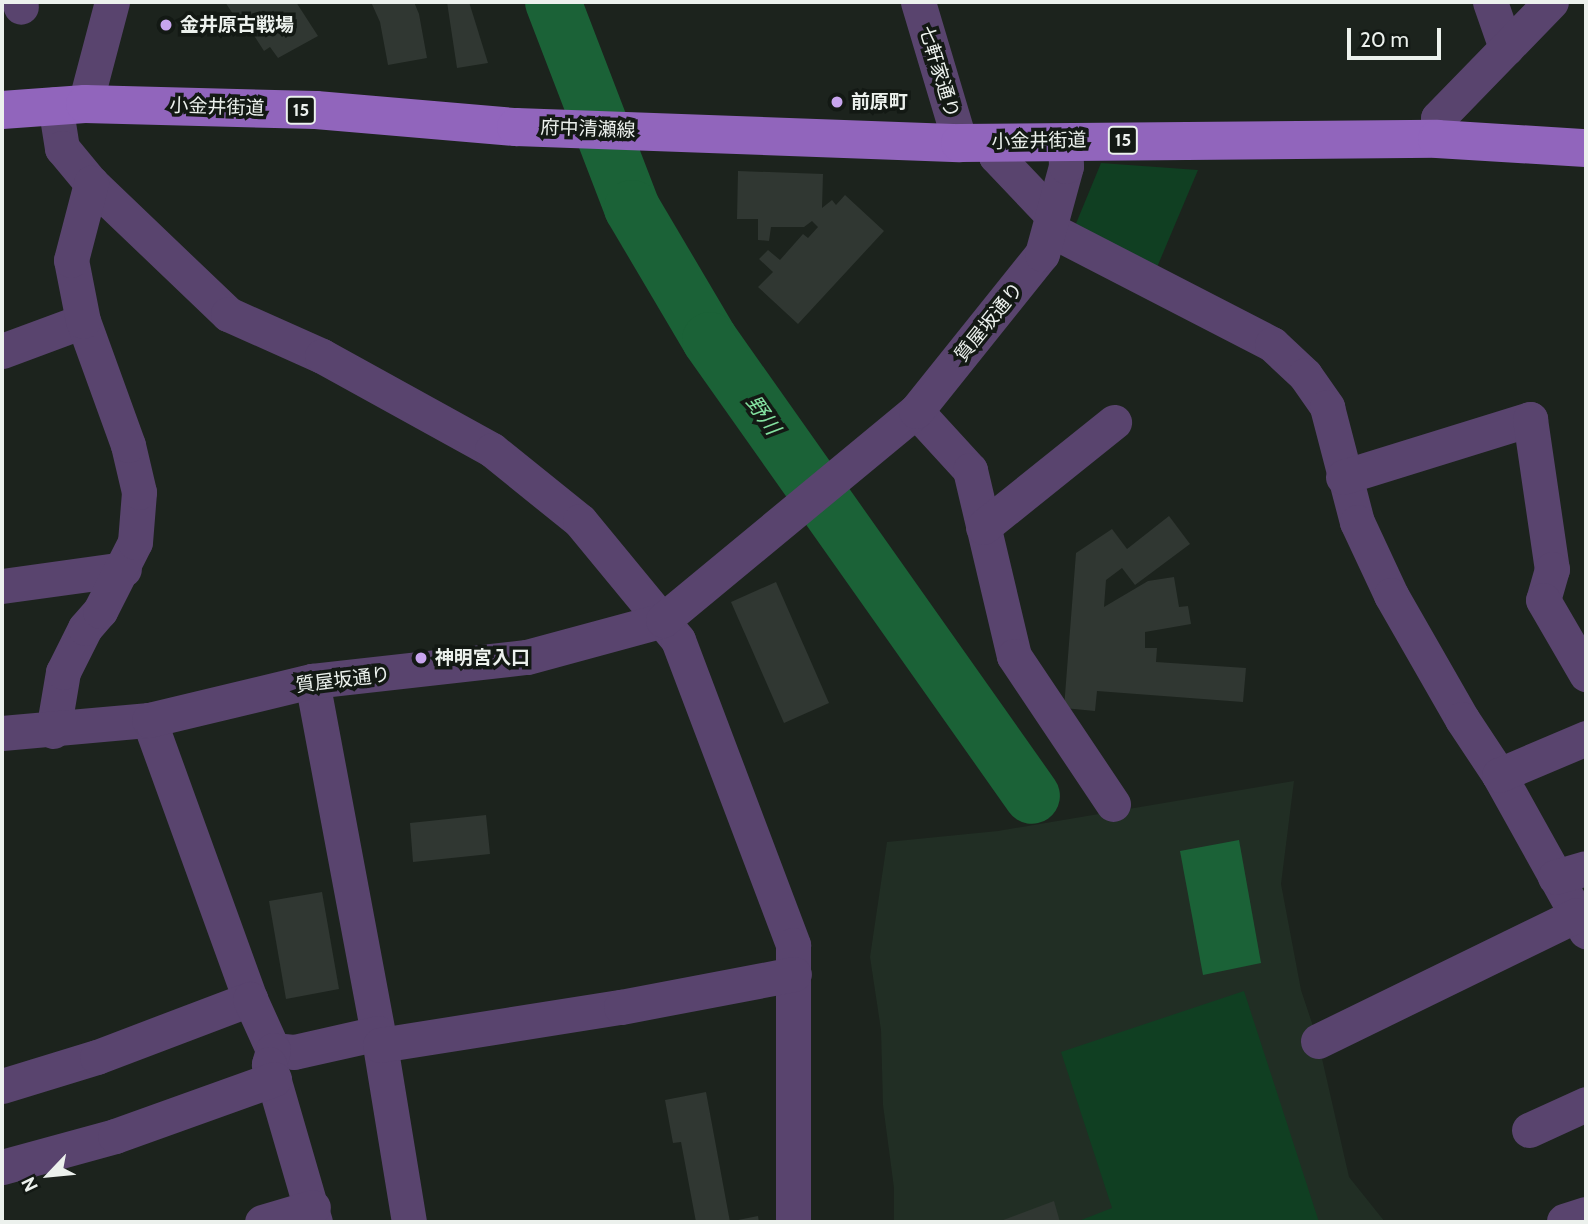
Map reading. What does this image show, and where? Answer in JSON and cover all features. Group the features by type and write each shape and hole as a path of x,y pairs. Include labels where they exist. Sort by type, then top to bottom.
{"main road":[{"name":"小金井街道","path":"2,110 70,104 316,110 516,127"},
{"name":"府中清瀬線","path":"516,127 660,131"},
{"name":"小金井街道","path":"660,131 978,142 1437,139 1586,148"}],"street":[{"path":"112,2 70,104 62,148 91,183 228,314 323,356 492,450 580,521 678,640 793,945 793,1222"},
{"name":"七軒家通り","path":"918,2 978,142 996,156 1052,223 1272,344 1305,375 1327,407 1343,477 1357,522 1391,595 1462,719 1499,775 1571,873 1581,923"},
{"path":"1490,2 1506,48"},
{"path":"1437,139 1438,118 1550,2"},
{"name":"質屋坂通り","path":"2,733 53,731 149,720 312,681 527,657 663,620 916,411 1020,285 1042,254 1066,166 1065,141"},
{"path":"53,731 63,672 85,628 100,611 124,569 135,542 139,492 128,445 83,321 71,260 91,183"},
{"path":"2,351 83,321"},
{"path":"916,411 970,470 1014,656 1113,804"},
{"path":"1343,477 1530,419 1552,569 1543,600 1586,674"},
{"path":"983,527 1114,422"},
{"path":"2,586 124,569"},
{"path":"312,681 379,1039 409,1222"},
{"path":"149,720 273,1065 314,1214 262,1222"},
{"path":"1499,775 1586,738"},
{"path":"1318,1041 1581,923"},
{"path":"2,1167 115,1136 273,1065 294,1052 621,1007 794,974"},
{"path":"2,1086 97,1057 250,999"},
{"path":"1529,1130 1586,1104"}],"shaded area":[{"path":"1101,163 1198,170 1155,272 1075,226"},
{"path":"1294,781 1281,884 1301,990 1318,1041 1349,1177 1385,1222 894,1222 894,1188 883,1105 881,1030 870,957 887,842 998,831"},
{"path":"1239,840 1261,963 1203,975 1180,851"},
{"path":"1244,991 1319,1222 1076,1222 1112,1208 1061,1052"}],"building":[{"path":"225,2 296,2 318,36 278,58 270,47 264,51 248,26 243,29"},
{"path":"371,2 414,2 419,14 427,58 388,65 380,22"},
{"path":"447,2 469,2 488,63 457,68"},
{"path":"738,171 823,174 822,208 832,200 836,205 845,195 884,231 798,324 758,287 773,272 759,259 768,250 780,260 803,234 808,238 818,227 812,221 804,227 771,227 769,241 758,240 758,219 737,219"},
{"path":"1169,516 1190,544 1135,585 1122,568 1106,580 1104,607 1148,581 1174,577 1179,607 1188,606 1191,624 1145,632 1145,648 1157,648 1156,662 1246,668 1243,702 1097,691 1095,711 1064,708 1076,553 1112,529 1127,549"},
{"path":"776,582 829,703 784,723 731,602"},
{"path":"486,815 490,854 413,862 410,823"},
{"path":"322,892 339,989 286,999 269,901"},
{"path":"706,1092 730,1222 696,1222 681,1142 673,1143 665,1100"},
{"path":"1054,1201 1060,1222 998,1222"},
{"path":"758,1216 759,1222 733,1221"}],"waterway":[{"name":"野川","path":"553,2 632,208 710,340 1032,796"}],"place":[{"name":"金井原古戦場","path":"166,25"},
{"name":"前原町","path":"837,102"},
{"name":"神明宮入口","path":"421,658"}]}
